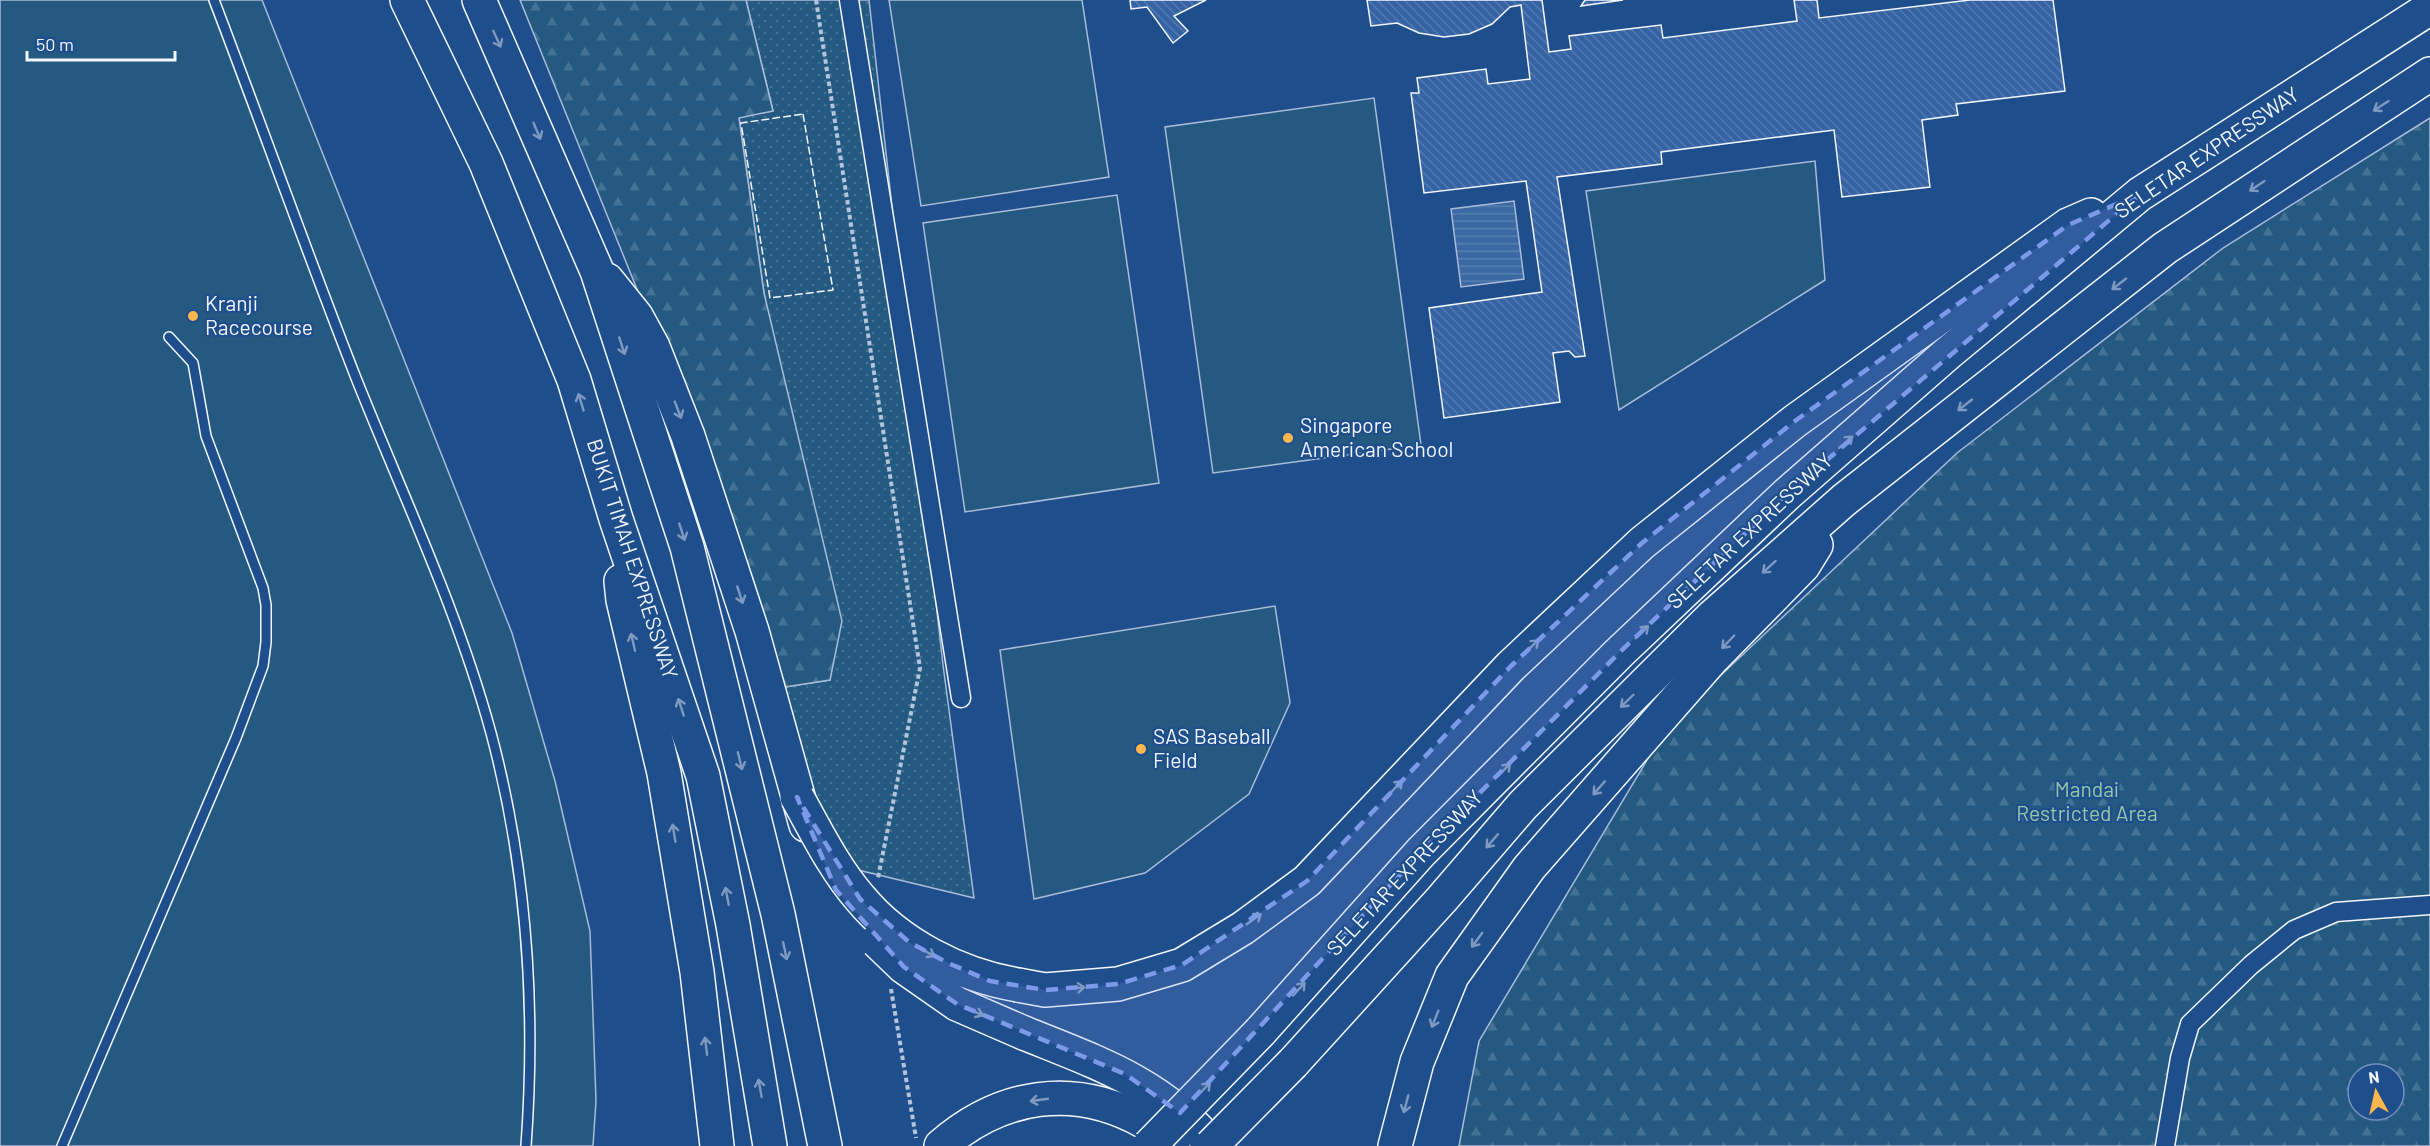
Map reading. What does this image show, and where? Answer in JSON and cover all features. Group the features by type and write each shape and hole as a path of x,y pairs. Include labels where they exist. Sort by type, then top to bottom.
{"highway":[{"name":"BUKIT TIMAH EXPRESSWAY","path":"407,0 486,163 574,380 616,519 703,776 733,926 770,1146"},
{"path":"479,0 597,271 687,547 778,915 825,1146"},
{"name":"SELETAR EXPRESSWAY","path":"1149,1146 1260,1032 1421,852 1628,645 1787,494 1947,354 2140,194 2430,8"},
{"name":"SELETAR EXPRESSWAY","path":"1212,1146 1293,1063 1523,806 1713,616 1844,500 2165,248 2430,74"},
{"path":"797,797 841,874 860,899 882,921 909,942 948,963 990,981 1046,990 1118,984 1182,965 1243,928 1307,881 1511,666 1642,543 1795,421 2068,225 2140,194"},
{"path":"597,271 623,297 636,316 653,347 688,436 752,631 777,715 797,797 825,871 842,899 877,941 904,967 957,1004 1125,1074 1165,1100 1212,1146"},
{"path":"1395,1146 1418,1062 1452,976 1529,868 1712,659 1803,566 1844,500"},
{"path":"616,519 623,600 664,773 697,972 717,1146"},
{"path":"941,1146 965,1127 1008,1106 1039,1099 1068,1098 1097,1101 1146,1123 1173,1146"}],"street":[{"path":"849,0 960,698"},
{"path":"2165,1146 2180,1058 2190,1024 2243,972 2294,930 2336,912 2430,905"}],"lane":[{"path":"214,0 356,378 447,600 491,733 508,814 527,932 532,1070 526,1146"},
{"path":"62,1146 236,738 257,685 266,642 267,621 262,588 212,454 193,363 169,337"}],"path":[{"path":"816,0 920,668 877,883"},
{"path":"890,985 919,1146"}],"highlighted area":[{"path":"2140,194 1787,494 1619,653 1421,852 1180,1113 1125,1074 957,1004 904,967 836,890 797,797 860,899 909,942 948,963 990,981 1045,990 1118,984 1182,965 1307,881 1511,666 1642,543 1795,421 2068,225"}],"green space":[{"name":"Kranji Racecourse","path":"0,0 262,0 512,633 555,781 590,931 596,1101 593,1146 0,1146"},
{"path":"520,0 746,0 773,111 739,118 764,293 842,621 830,680 785,687 715,482"},
{"path":"746,0 869,0 943,665 974,898 858,870 808,788 785,687 830,680 764,293 739,117 773,111"},
{"path":"889,0 1082,0 1109,177 921,206"},
{"path":"1374,98 1421,445 1213,473 1165,127"},
{"name":"Mandai Restricted Area","path":"2430,118 2430,1146 1459,1146 1479,1041 1668,725 1957,453 2223,248"},
{"path":"1815,161 1825,280 1619,410 1586,191"},
{"path":"1117,195 1159,483 965,512 923,223"},
{"name":"SAS Baseball Field","path":"1275,606 1290,703 1249,794 1145,873 1034,899 1000,650"}],"shaded area":[{"path":"1514,201 1524,279 1461,287 1451,209"}],"building":[{"path":"1130,0 1206,0 1174,16 1188,31 1173,43 1147,7 1131,9"},
{"path":"1367,0 1542,0 1549,52 1571,49 1569,36 1661,25 1663,38 1797,21 1794,0 1817,0 1819,18 1970,0 2053,0 2065,91 1956,104 1958,115 1922,120 1930,187 1842,197 1834,130 1661,152 1662,164 1557,177 1585,356 1575,357 1569,351 1553,353 1560,402 1444,418 1429,308 1542,292 1526,181 1424,193 1411,93 1419,93 1417,78 1486,69 1488,84 1530,79 1521,5 1510,7 1492,24 1469,34 1444,37 1419,33 1397,23 1371,26"},
{"path":"1585,0 1623,0 1581,6"}],"fence":[{"path":"803,114 833,290 770,298 741,123 803,114"}],"place":[{"name":"Kranji Racecourse","path":"193,316"},
{"name":"Singapore American School","path":"1288,438"},
{"name":"SAS Baseball Field","path":"1141,749"}]}
